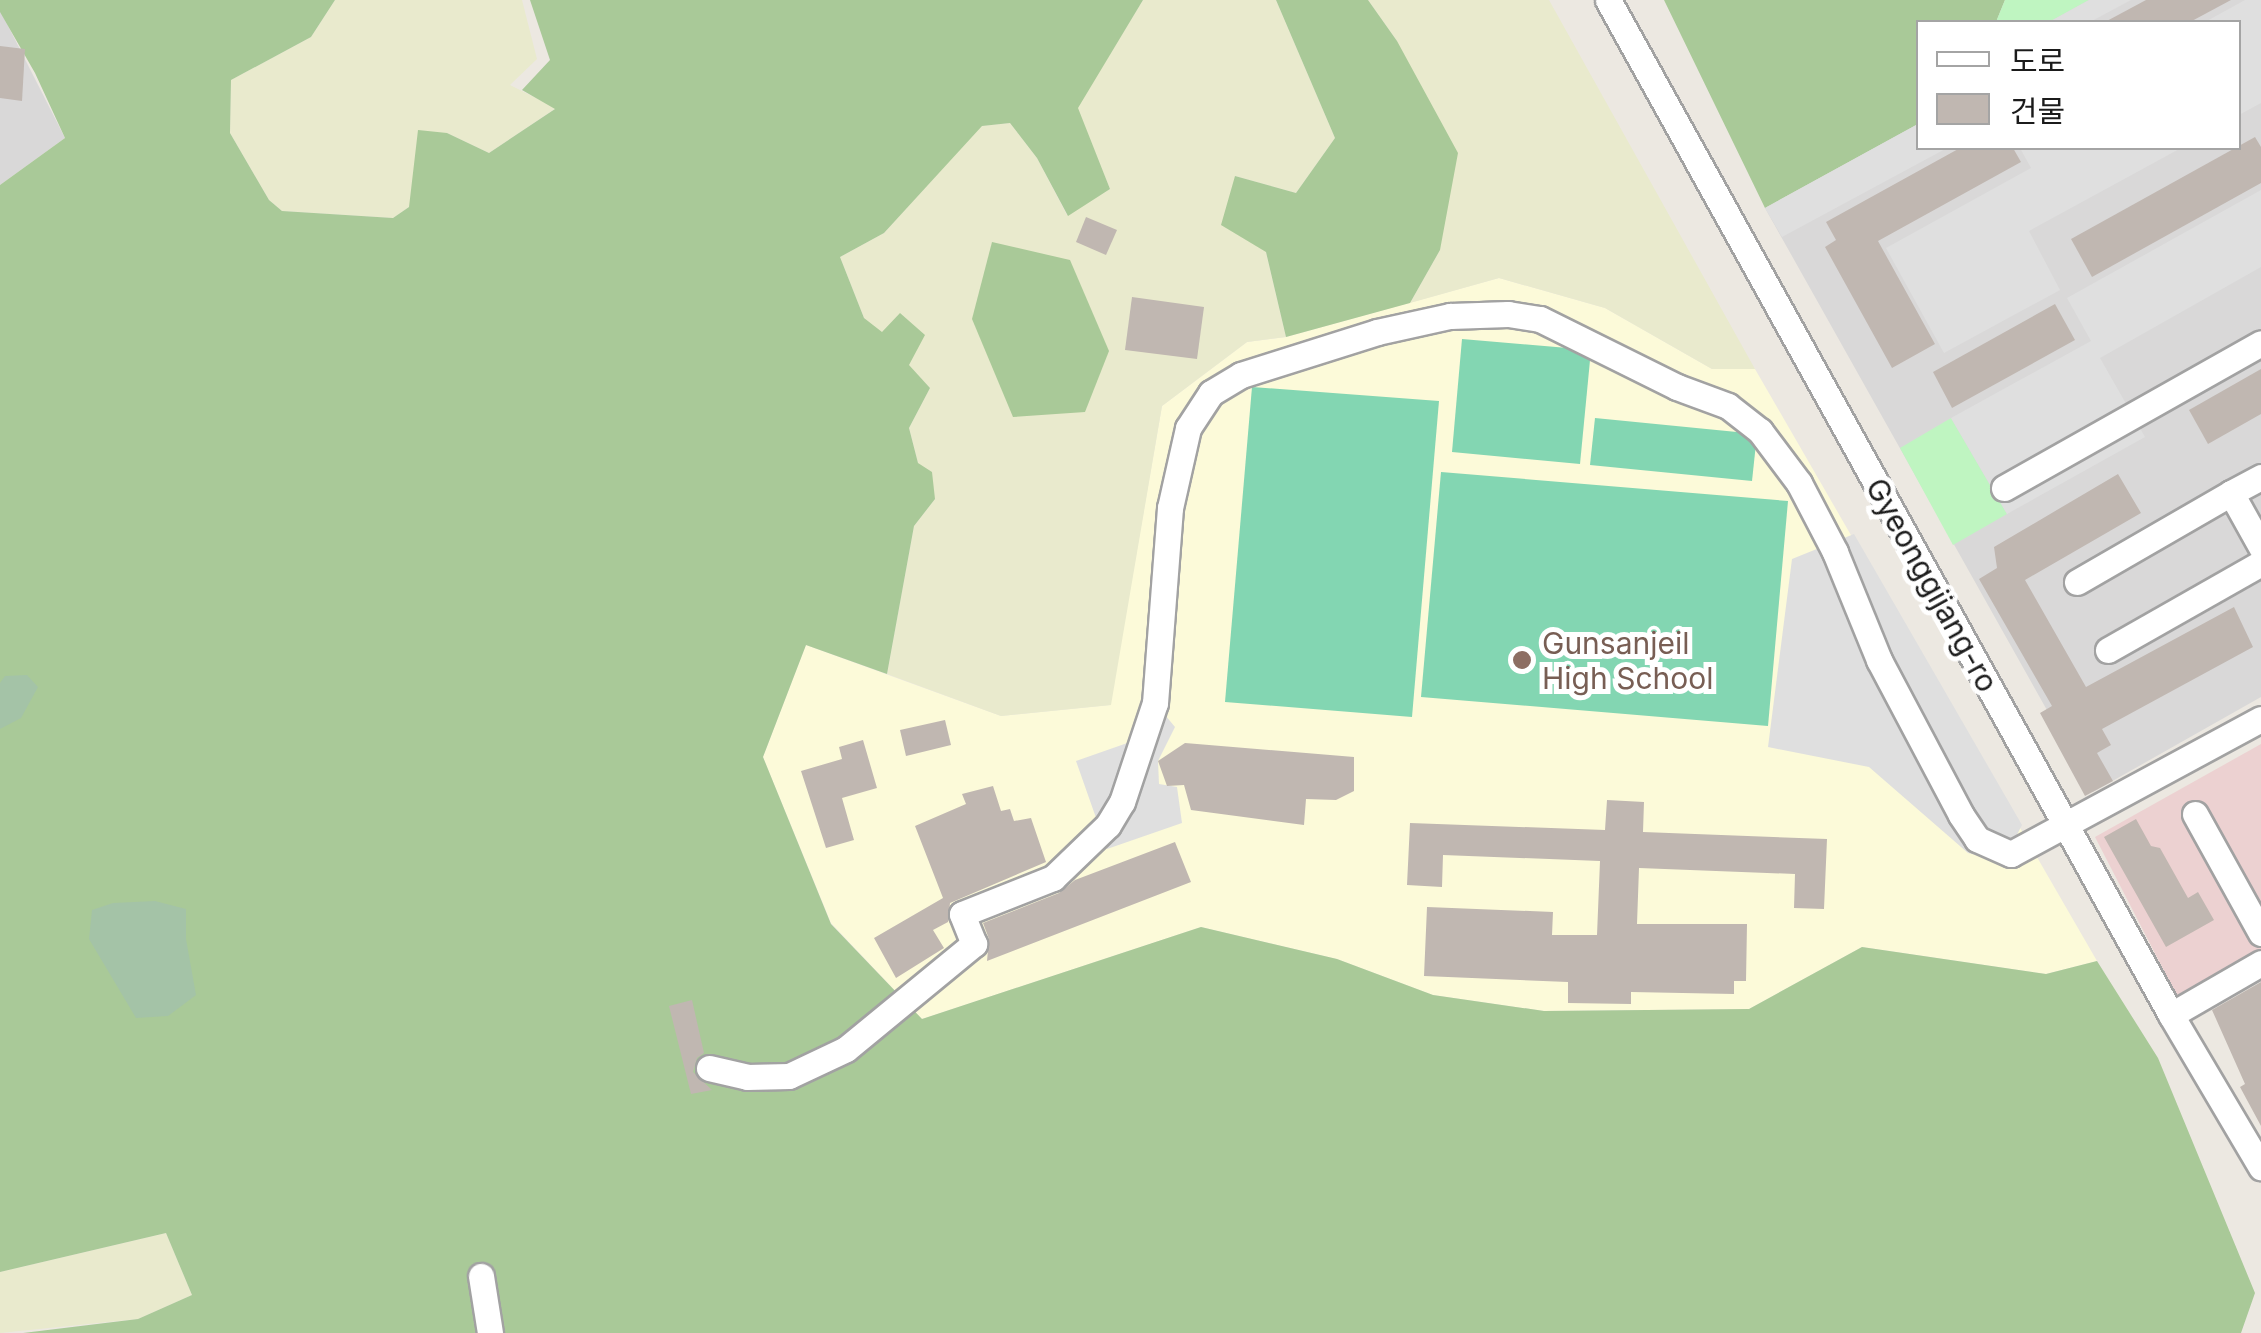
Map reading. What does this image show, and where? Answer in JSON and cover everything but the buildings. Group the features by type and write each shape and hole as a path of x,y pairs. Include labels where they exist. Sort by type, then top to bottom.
{"street":[{"name":"Gyeonggijang-ro","path":"1608,0 2171,1015 2261,1167"},
{"path":"709,1068 747,1077 789,1076 846,1050 974,944 962,914 1053,878 1108,825 1122,802 1155,702 1170,508 1188,428 1211,393 1258,369 1377,332 1450,316 1508,314 1540,320 1678,387 1728,406 1760,431 1800,483 1912,726 1977,839 2011,854 2261,719"},
{"path":"2004,488 2261,343"},
{"path":"2077,582 2261,477"},
{"path":"2232,493 2261,546"},
{"path":"2108,650 2261,564"},
{"path":"2195,814 2261,933"},
{"path":"2171,1015 2261,962"},
{"path":"481,1276 490,1333"}],"shaded area":[{"path":"2005,0 2261,0 2261,697 2093,792 1765,208 1916,125 1916,150 2241,150 2241,20 1997,20"},
{"path":"2089,0 2131,0 2094,20 2053,20"},
{"path":"2245,0 2261,0 2261,103 2241,114 2241,20 2209,20"},
{"path":"0,10 65,138 0,185"},
{"path":"1916,125 1916,150 1943,150 1782,237 1765,208"},
{"path":"2021,150 2177,150 2029,231 2060,290 1944,353 1886,248 2031,168"},
{"path":"2261,190 2261,267 2100,358 2145,437 2007,514 1951,418 2091,341 2067,298"},
{"name":"Gunsanjeil High School","path":"1499,278 1605,308 1712,369 1755,369 2097,961 2046,974 1862,947 1749,1009 1544,1011 1433,995 1337,959 1201,927 922,1019 831,923 763,757 806,645 1001,716 1110,705 1162,406 1247,342 1286,337"},
{"path":"1854,534 2022,825 2003,862 1968,853 1869,767 1768,747 1792,559"},
{"path":"1165,715 1175,727 1158,761 1159,784 1177,787 1182,823 1107,849 1076,761 1133,741"},
{"path":"2261,744 2261,950 2178,998 2095,837"}],"green space":[{"path":"0,0 335,0 311,37 231,80 230,133 269,200 282,211 393,218 409,207 418,130 447,133 489,153 555,109 522,90 550,60 530,0 1143,0 1078,108 1110,189 1068,216 1037,158 1010,123 982,126 884,233 840,257 864,318 882,332 900,313 925,335 909,365 930,388 909,428 918,463 932,472 935,499 914,526 887,674 806,645 763,757 831,924 922,1019 1201,927 1337,959 1433,995 1544,1011 1749,1009 1862,947 2046,974 2097,961 2158,1058 2255,1293 2241,1333 23,1333 138,1319 192,1295 166,1233 0,1272 0,185 65,138 35,73 0,12"},
{"path":"335,0 522,0 537,59 510,85 556,108 489,153 447,133 409,207 393,218 282,211 269,200 230,133 231,80 311,37"},
{"path":"1143,0 1276,0 1335,138 1296,193 1235,176 1266,252 1286,337 1247,342 1162,406 1111,705 1001,716 887,674 914,526 935,499 918,463 909,428 930,388 864,318 840,257 884,233 981,126 1010,123 1037,158 1067,215 1110,189 1077,108"},
{"path":"1276,0 1368,0 1397,41 1458,153 1440,250 1410,303 1286,337 1266,252 1221,225 1235,176 1296,193 1335,138"},
{"path":"1368,0 1549,0 1755,369 1712,369 1605,308 1499,278 1410,303 1440,250 1397,41"},
{"path":"1664,0 2005,0 1997,20 1916,20 1916,125 1765,208"},
{"path":"2005,0 2089,0 2053,20 1997,20"},
{"path":"992,242 1070,260 1109,351 1085,412 1013,417 972,319"},
{"path":"1462,339 1591,350 1580,464 1452,452"},
{"path":"1252,387 1439,401 1412,717 1225,702"},
{"path":"1595,418 1757,434 1752,481 1590,465"},
{"path":"1951,418 2007,514 1953,545 1900,448"},
{"path":"1441,472 1788,501 1768,726 1421,697"},
{"path":"27,675 38,687 21,718 0,729 0,683 5,676"},
{"path":"155,901 186,909 186,939 196,995 168,1016 136,1018 89,939 92,910 113,903"},
{"path":"166,1233 192,1295 138,1319 0,1333 0,1272"}],"place":[{"name":"Gunsanjeil High School","path":"1522,660"}]}
